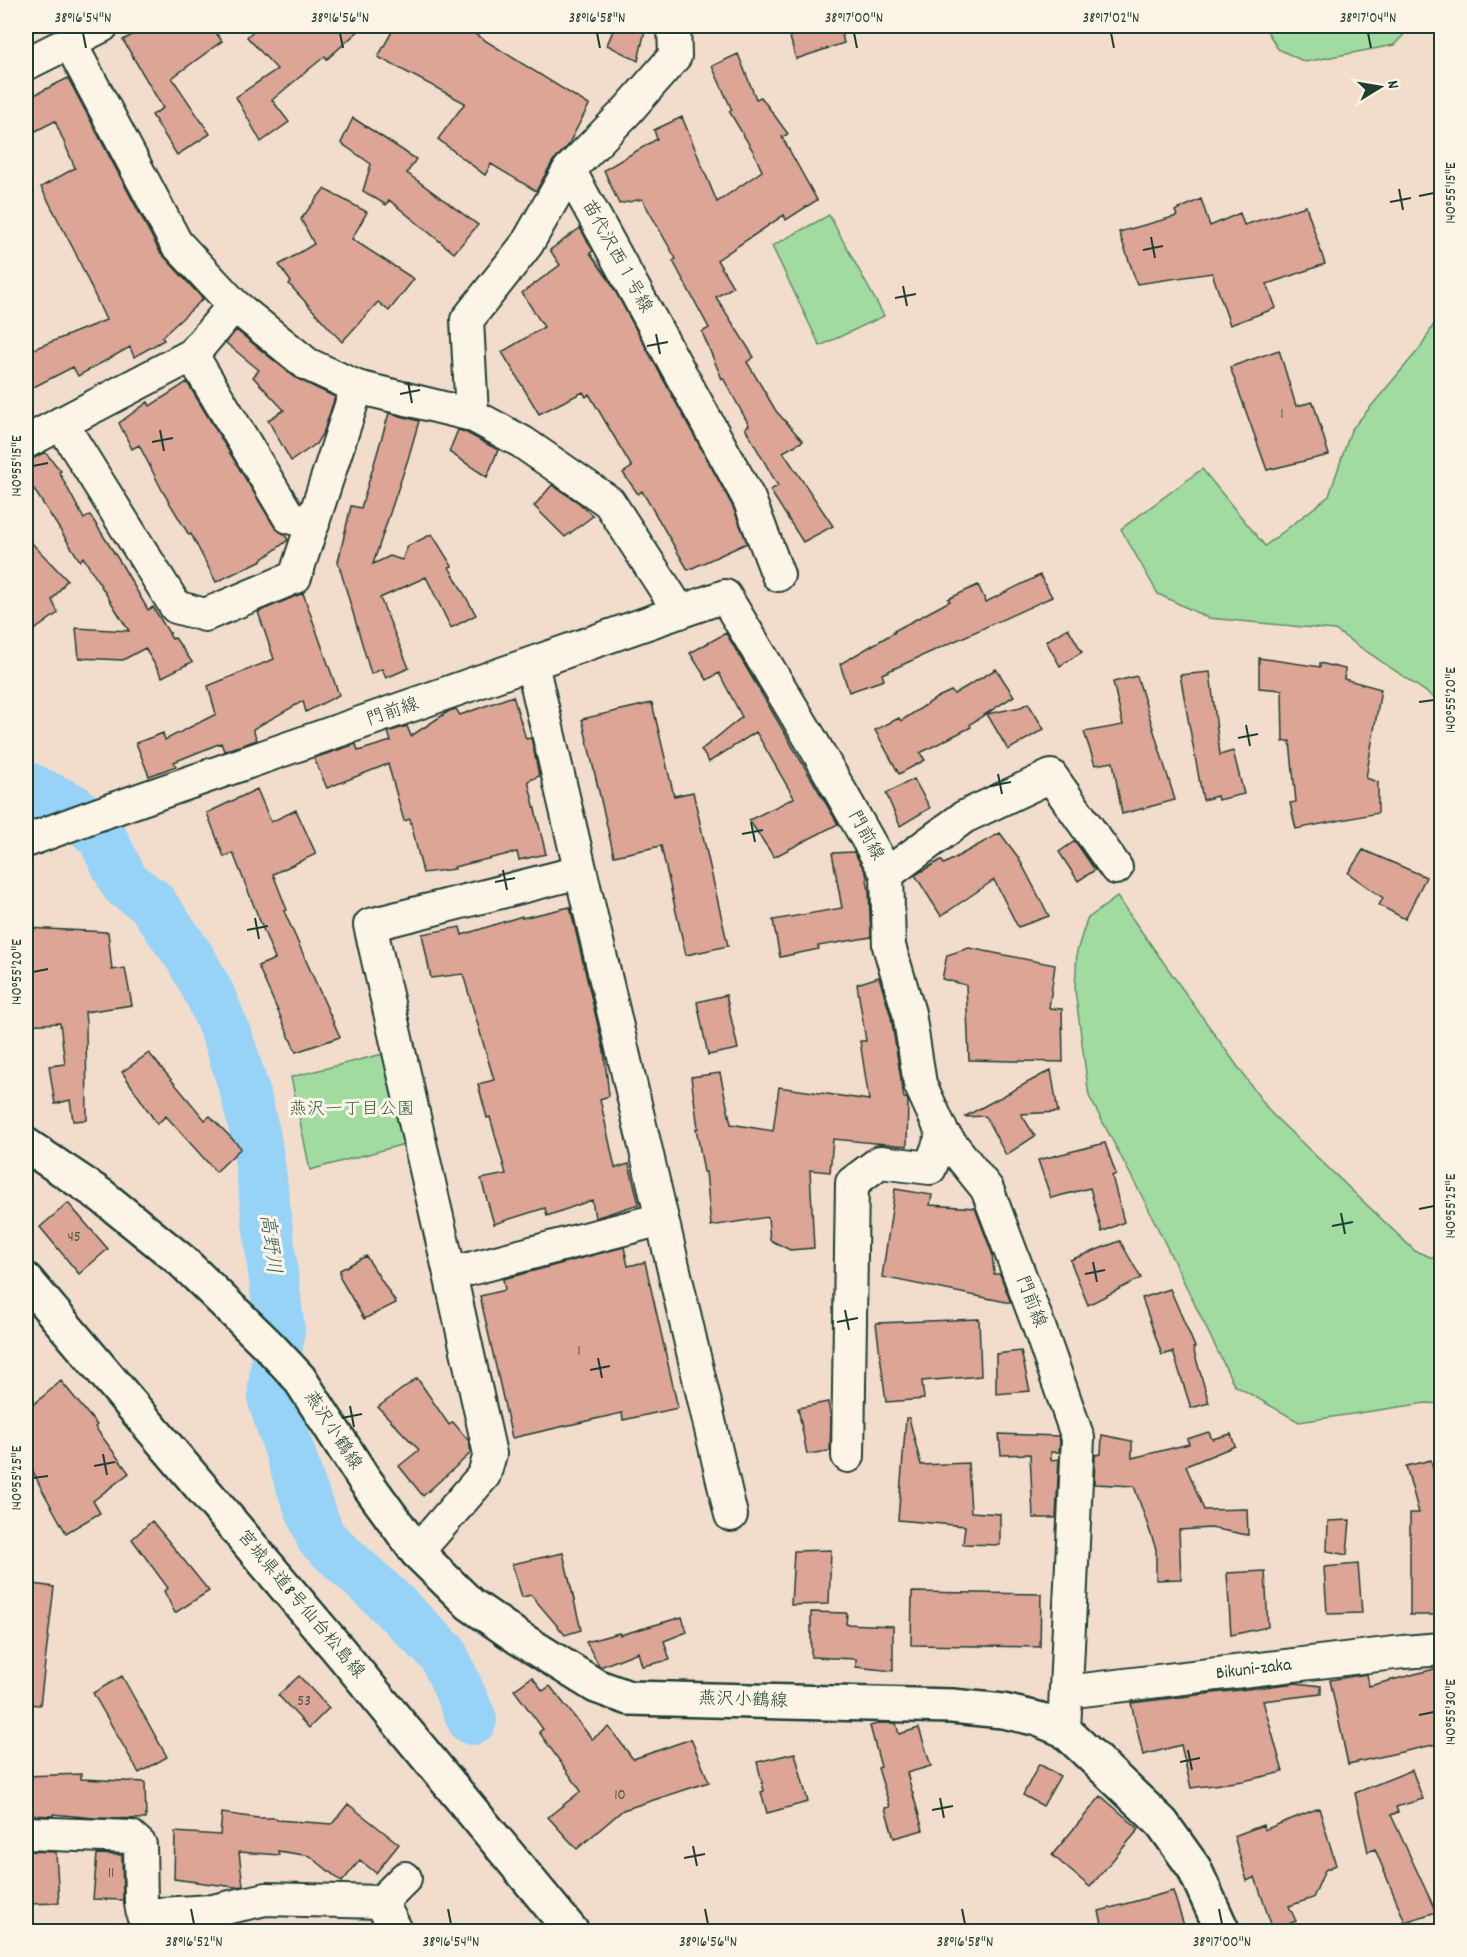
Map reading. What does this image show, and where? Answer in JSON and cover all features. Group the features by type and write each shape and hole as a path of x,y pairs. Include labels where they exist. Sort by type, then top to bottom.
{"street":[{"path":"26,64 102,26"},
{"path":"472,415 467,320 526,244 569,170 627,111 675,56 674,26"},
{"path":"70,43 176,243 234,305 307,364 357,387 472,415 522,442 609,502 680,612"},
{"name":"苗代沢西１号線","path":"569,170 749,500 778,575"},
{"path":"26,442 192,355 234,305"},
{"path":"192,355 289,517 313,524"},
{"path":"61,423 176,607 205,615 295,577 357,387"},
{"name":"門前線","path":"26,841 725,596 813,743 887,874 889,946 909,1013 920,1084 943,1134 987,1189 1078,1438 1064,1730"},
{"path":"532,664 731,1515"},
{"path":"887,874 964,817 1051,776 1116,868"},
{"path":"417,1552 484,1474 490,1454 370,925 580,872"},
{"path":"848,1456 852,1183 880,1162 930,1168 943,1134"},
{"name":"燕沢小鶴線","path":"26,1145 102,1196 182,1261 269,1346 299,1378 364,1479 417,1552 470,1604 519,1638 588,1681 629,1698 952,1706 1003,1711 1038,1719 1064,1730 1162,1823 1194,1868 1223,1932"},
{"path":"450,1274 662,1219"},
{"name":"宮城県道8号仙台松島線","path":"26,1280 337,1648 572,1932"},
{"name":"Bikuni-zaka","path":"1066,1692 1442,1649"},
{"path":"26,1833 131,1837 140,1845 143,1915 212,1911 266,1899 381,1902 405,1878"},
{"path":"381,1902 397,1932"}],"green space":[{"path":"1264,26 1412,26 1394,45 1305,62 1278,49"},
{"path":"829,215 884,316 820,346 772,246"},
{"path":"1441,312 1441,702 1335,630 1208,618 1158,594 1121,529 1202,469 1265,546 1329,496 1351,430 1420,348"},
{"path":"1117,897 1270,1112 1415,1251 1441,1261 1441,1404 1426,1403 1299,1422 1234,1385 1146,1204 1089,1096 1075,990 1077,951 1087,919"},
{"name":"燕沢一丁目公園","path":"391,1052 412,1142 310,1170 291,1077"}],"building":[{"path":"148,26 211,26 222,41 172,78 210,134 177,155 152,115 163,108 123,40"},
{"path":"258,26 364,26 327,59 325,56 272,100 289,122 261,142 236,97 277,69 247,37"},
{"path":"395,26 462,26 589,105 567,147 553,161 536,191 491,164 485,175 438,139 465,103 378,57"},
{"path":"615,26 646,26 638,61 607,45"},
{"path":"801,26 840,26 844,43 796,59 788,30"},
{"path":"738,54 756,99 761,97 788,134 782,137 817,200 786,220 784,215 717,260 733,287 716,297 754,357 747,362 776,411 803,441 783,452 833,526 803,542 770,490 778,486 745,428 749,425 722,379 702,332 709,328 673,261 676,259 642,199 619,204 604,170 657,139 654,130 682,117 717,202 762,171 729,111 732,110 712,66"},
{"path":"68,78 160,252 203,299 162,337 164,340 134,357 130,347 78,376 73,367 26,391 26,352 106,320 75,252 41,187 75,168 55,121 26,136 26,99"},
{"path":"353,118 416,159 407,173 478,225 454,253 389,200 386,205 363,191 371,164 341,143"},
{"path":"324,189 367,212 352,239 414,279 389,311 378,302 342,342 289,284 291,282 279,265 314,244 301,219"},
{"path":"1201,199 1210,226 1240,213 1244,225 1306,206 1325,264 1267,284 1276,308 1230,325 1212,273 1137,284 1119,232 1177,216 1175,211"},
{"path":"580,228 593,251 590,253 609,280 733,507 747,543 688,570 642,491 638,494 623,473 632,467 589,394 586,397 583,392 539,414 502,352 544,327 522,293 560,265 550,250"},
{"path":"236,330 296,378 335,397 324,431 316,444 291,461 268,420 284,410 253,377 259,370 226,343"},
{"path":"1279,350 1296,406 1313,402 1329,455 1267,470 1230,367"},
{"path":"187,382 274,526 288,540 260,561 216,582 191,534 189,535 163,492 139,445 132,449 119,423 148,402 150,406"},
{"path":"389,413 419,421 373,564 390,556 402,560 408,546 432,534 452,566 449,567 476,615 451,628 426,577 380,598 409,668 386,678 382,669 371,674 338,562 351,506 361,508"},
{"path":"458,430 498,450 487,477 449,452"},
{"path":"45,452 61,471 59,472 84,519 90,515 148,610 153,607 171,633 169,634 172,639 175,638 192,662 162,677 145,648 123,660 79,658 76,628 129,631 83,557 80,561 26,477 26,460"},
{"path":"552,485 578,502 593,516 565,537 534,506"},
{"path":"26,537 67,580 52,600 58,613 26,636"},
{"path":"1040,575 1052,597 882,674 884,680 849,692 840,664 950,601 948,599 978,585 986,602"},
{"path":"303,593 339,695 306,712 303,701 253,729 257,740 224,751 221,743 174,762 176,766 149,776 136,743 163,733 165,740 216,714 208,686 274,659 258,612"},
{"path":"1068,628 1082,652 1060,666 1046,641"},
{"path":"726,633 838,824 774,857 749,820 794,798 756,732 709,762 701,750 742,717 719,673 707,680 690,653"},
{"path":"1259,658 1320,667 1320,663 1345,669 1344,679 1381,689 1366,778 1378,782 1378,813 1296,829 1290,803 1296,802 1290,741 1283,742 1282,690 1259,688"},
{"path":"996,669 1014,696 970,724 971,727 920,753 925,760 899,774 875,730 899,718 901,721 938,697 951,691 954,694"},
{"path":"1210,672 1220,755 1233,751 1244,794 1218,800 1217,796 1203,800 1180,675"},
{"path":"1137,676 1175,800 1122,814 1113,762 1095,765 1084,732 1123,725 1113,682"},
{"path":"513,696 526,739 531,738 534,751 539,776 528,781 546,854 519,860 517,852 454,867 455,869 423,873 410,819 404,821 388,764 327,788 314,758 356,744 358,751 391,741 388,732 407,726 411,736 449,711 456,709 460,715"},
{"path":"652,703 674,796 693,792 728,946 686,955 661,846 614,856 582,719"},
{"path":"1028,703 1044,729 1008,750 987,714 1021,707"},
{"path":"914,779 930,808 900,826 886,793"},
{"path":"257,789 271,822 296,810 316,854 273,874 287,910 284,911 340,1037 296,1052 258,966 275,959 233,853 224,857 207,813"},
{"path":"1000,833 1018,857 1049,916 1018,927 994,880 941,916 915,875 941,860 944,864"},
{"path":"1075,841 1095,870 1078,881 1059,852"},
{"path":"1363,850 1426,877 1405,919 1379,905 1383,898 1348,873"},
{"path":"854,852 866,873 871,937 818,946 819,949 780,957 773,920 842,908 832,853"},
{"path":"570,907 604,1051 609,1096 600,1099 615,1168 629,1164 639,1204 595,1218 592,1200 547,1216 545,1208 494,1224 481,1179 506,1174 478,1084 494,1080 463,974 431,978 422,934 460,927 462,935 522,916 522,918"},
{"path":"26,928 108,932 112,970 125,968 132,1005 85,1012 87,1120 73,1121 70,1100 55,1104 49,1066 65,1064 60,1023 26,1025"},
{"path":"969,948 1055,965 1049,1008 1062,1009 1063,1062 969,1060 966,985 942,979 947,955"},
{"path":"879,977 891,1017 904,1098 908,1101 907,1146 833,1139 830,1172 810,1170 814,1248 790,1250 770,1240 768,1217 711,1226 706,1172 704,1172 696,1128 698,1128 691,1077 720,1073 731,1124 773,1131 779,1087 869,1100 860,1041 866,1041 857,984"},
{"path":"726,995 738,1049 708,1055 697,1002"},
{"path":"149,1053 205,1120 210,1116 241,1148 216,1172 166,1116 157,1124 122,1072"},
{"path":"1051,1070 1058,1112 1021,1114 1035,1136 1006,1155 985,1116 964,1117"},
{"path":"1105,1143 1116,1174 1112,1176 1124,1222 1102,1232 1090,1188 1051,1198 1038,1160"},
{"path":"895,1189 932,1195 930,1205 975,1208 992,1253 994,1274 1000,1274 1011,1303 882,1277"},
{"path":"68,1203 108,1249 79,1274 40,1227"},
{"path":"1120,1241 1141,1278 1088,1305 1070,1260"},
{"path":"624,1247 628,1266 645,1262 678,1408 623,1420 622,1413 512,1438 480,1296 505,1290 503,1279"},
{"path":"366,1256 396,1303 364,1319 340,1278 340,1270"},
{"path":"1170,1289 1195,1347 1193,1348 1209,1403 1191,1408 1173,1352 1162,1355 1142,1298"},
{"path":"979,1319 981,1376 922,1381 924,1399 886,1402 876,1323"},
{"path":"1021,1351 1030,1391 996,1394 996,1354"},
{"path":"417,1378 449,1425 453,1422 469,1441 471,1453 423,1496 399,1466 419,1450 378,1407"},
{"path":"61,1381 97,1425 95,1427 129,1473 93,1501 100,1513 66,1533 26,1456 26,1411"},
{"path":"828,1402 831,1418 830,1451 807,1454 798,1408"},
{"path":"906,1418 909,1418 921,1465 968,1463 971,1512 1000,1514 1000,1545 963,1544 965,1526 898,1520"},
{"path":"1209,1432 1212,1439 1231,1434 1235,1446 1186,1466 1204,1510 1247,1509 1248,1535 1211,1528 1179,1530 1181,1579 1156,1580 1156,1549 1134,1486 1094,1484 1095,1455 1101,1454 1102,1435 1132,1441 1132,1458 1189,1444 1187,1439"},
{"path":"999,1434 1058,1436 1059,1452 1051,1452 1051,1460 1059,1459 1056,1518 1033,1518 1030,1454 1001,1455"},
{"path":"1431,1460 1442,1509 1442,1615 1410,1615 1410,1513 1419,1513 1406,1466"},
{"path":"1350,1520 1347,1555 1327,1551 1328,1521"},
{"path":"152,1521 209,1591 175,1613 164,1591 168,1588 132,1539"},
{"path":"831,1550 829,1604 791,1605 794,1551"},
{"path":"563,1553 581,1630 565,1635 531,1595 522,1597 512,1564"},
{"path":"1358,1564 1362,1613 1327,1614 1324,1567"},
{"path":"1265,1571 1268,1627 1231,1635 1227,1573"},
{"path":"26,1583 54,1587 40,1705 26,1704"},
{"path":"912,1592 1041,1594 1040,1647 911,1645"},
{"path":"811,1612 847,1613 846,1624 893,1626 893,1671 856,1667 856,1659 811,1657"},
{"path":"682,1617 687,1632 664,1641 670,1660 642,1666 638,1652 600,1667 586,1642 619,1633 620,1635"},
{"path":"1442,1667 1442,1743 1348,1764 1330,1680 1367,1674 1369,1686"},
{"path":"122,1676 167,1757 139,1773 93,1693"},
{"path":"299,1676 329,1708 309,1728 278,1695"},
{"path":"532,1677 543,1691 550,1686 592,1739 609,1727 633,1759 691,1739 709,1782 623,1810 577,1849 548,1817 581,1791 539,1732 543,1729 514,1690"},
{"path":"1297,1683 1321,1686 1321,1694 1263,1701 1283,1772 1243,1781 1191,1788 1181,1745 1143,1755 1131,1703"},
{"path":"896,1723 899,1734 919,1728 931,1766 907,1773 923,1830 894,1838 885,1808 890,1807 878,1768 881,1767 870,1726"},
{"path":"795,1753 808,1802 767,1813 761,1792 764,1791 757,1762"},
{"path":"1039,1764 1060,1776 1043,1806 1023,1795"},
{"path":"1412,1770 1423,1799 1396,1807 1398,1812 1391,1815 1436,1912 1405,1922 1375,1849 1368,1852 1355,1793"},
{"path":"81,1774 81,1779 145,1782 146,1819 53,1814 53,1816 26,1815 26,1776"},
{"path":"1101,1796 1139,1829 1090,1887 1052,1855"},
{"path":"348,1804 399,1844 376,1873 360,1860 342,1882 310,1856 278,1851 279,1855 239,1852 243,1886 235,1887 174,1879 175,1832 220,1835 222,1813 332,1824"},
{"path":"1319,1808 1336,1865 1325,1870 1313,1898 1289,1906 1296,1921 1273,1930 1255,1877 1247,1881 1234,1836 1263,1825 1264,1830"},
{"path":"26,1851 56,1852 59,1903 27,1904"},
{"path":"97,1854 122,1855 123,1900 93,1899"},
{"path":"1173,1891 1186,1932 1104,1932 1099,1911"}],"waterway":[{"name":"高野川","path":"26,786 72,808 102,837 125,884 151,902 191,959 210,995 229,1041 256,1137 280,1331 273,1401 302,1489 321,1538 443,1654 472,1720"}]}
